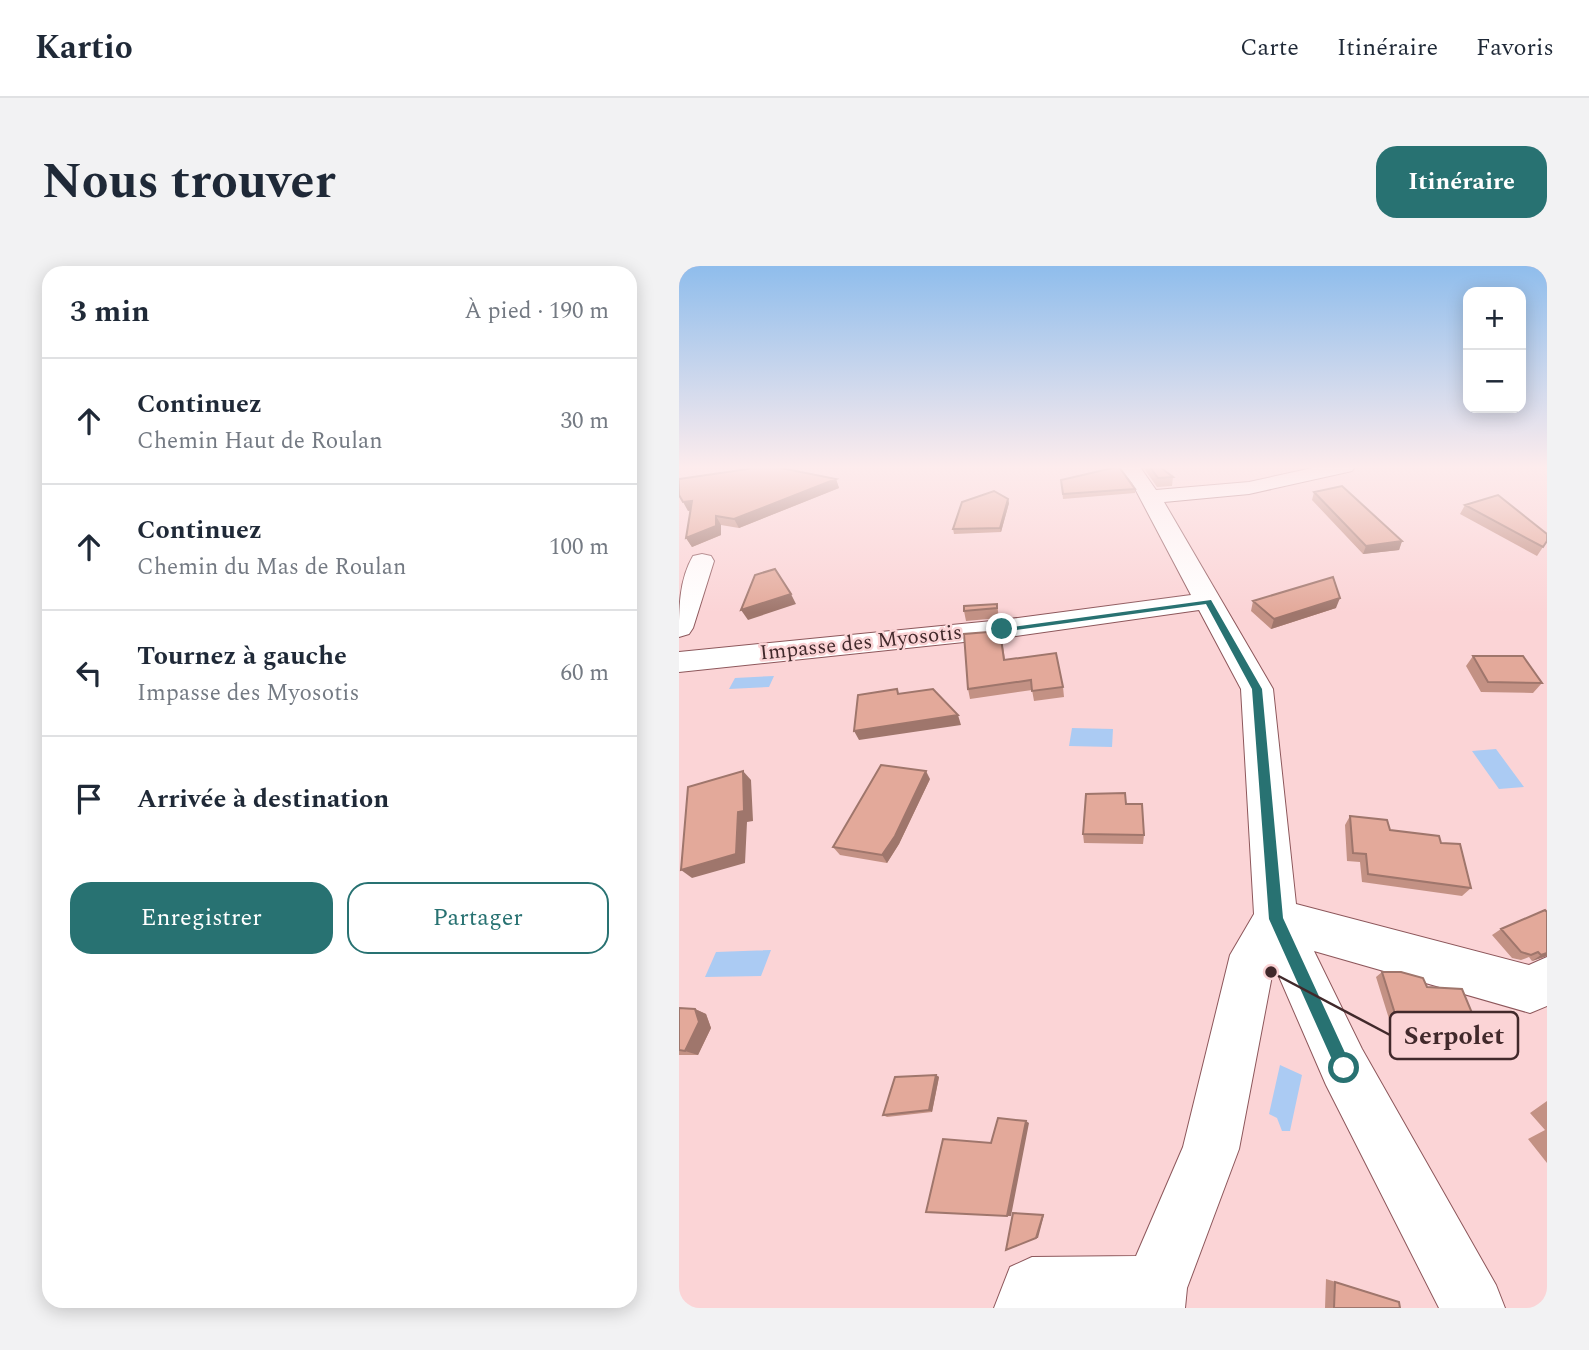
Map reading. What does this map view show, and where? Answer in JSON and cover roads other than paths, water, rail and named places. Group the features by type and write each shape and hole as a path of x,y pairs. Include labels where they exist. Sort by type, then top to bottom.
{"street":[{"path":"1158,516 1257,689 1276,919 1344,1068 1473,1308"},
{"path":"679,628 702,561"},
{"name":"Impasse des Myosotis","path":"679,662 1002,629 1208,601"},
{"path":"1276,919 1530,989 1547,981"},
{"path":"1026,1308 1032,1289 1154,1298 1211,1149 1253,954 1276,919"}],"water":[{"path":"774,676 769,687 729,689 735,678"},
{"path":"1072,728 1113,729 1112,747 1069,746"},
{"path":"1496,749 1524,787 1499,789 1472,751"},
{"path":"771,950 761,976 705,977 716,952"},
{"path":"1280,1065 1302,1075 1290,1131 1282,1131 1277,1118 1269,1114"}],"place":[{"name":"Serpolet","path":"1271,972"}]}
